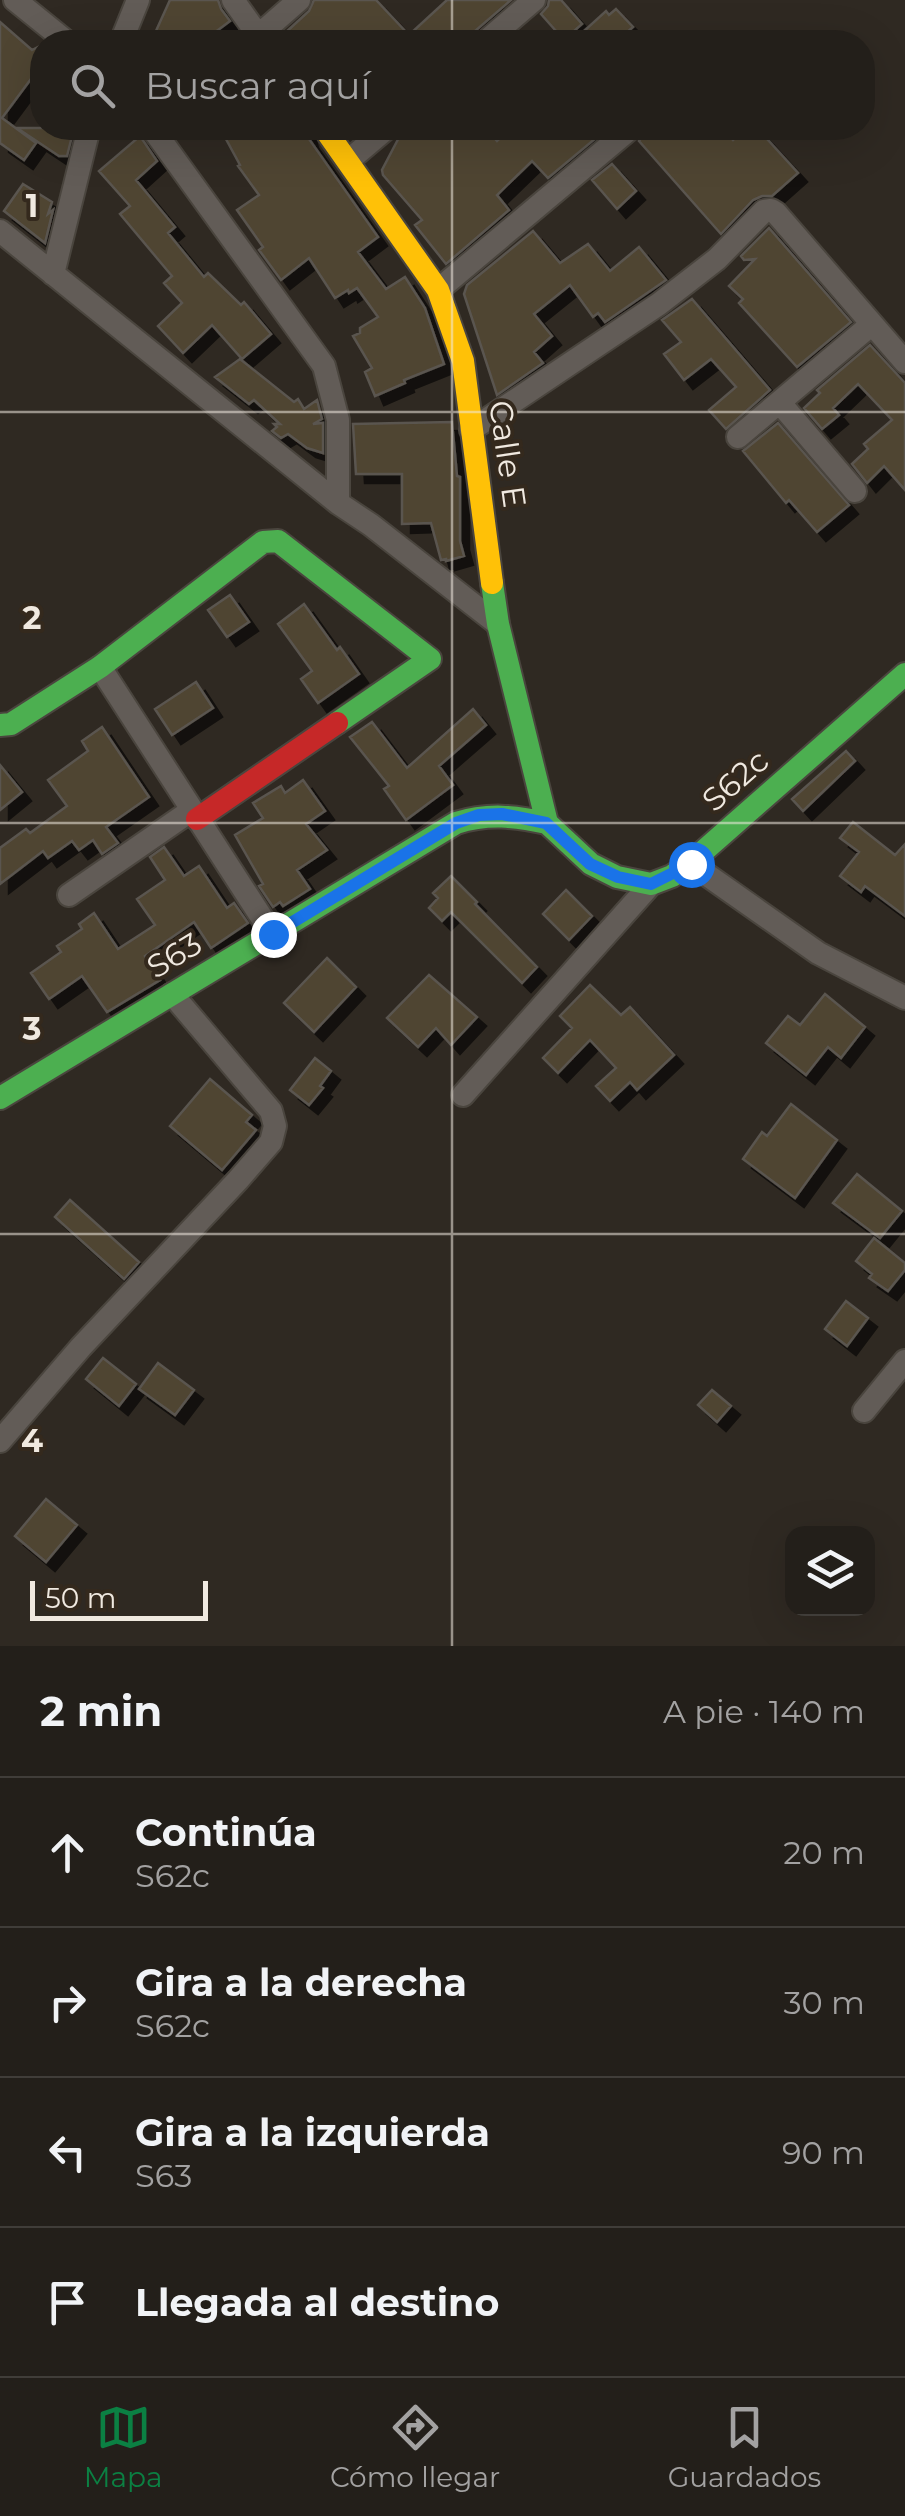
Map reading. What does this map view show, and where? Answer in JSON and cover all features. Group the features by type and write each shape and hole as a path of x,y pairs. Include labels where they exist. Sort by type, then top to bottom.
{"street":[{"path":"15,0 52,30"},
{"path":"126,30 138,0"},
{"path":"234,0 254,30"},
{"path":"269,30 299,0"},
{"path":"499,30 534,0"},
{"path":"53,274 86,140"},
{"path":"161,140 324,366 338,420 338,503"},
{"name":"Calle E","path":"333,140 438,290 463,361 498,624 546,823"},
{"path":"348,161 372,140"},
{"path":"438,290 617,140"},
{"path":"472,430 660,304 771,210 905,362"},
{"path":"0,231 338,503 498,624"},
{"path":"738,436 872,324"},
{"path":"780,403 855,491"},
{"path":"0,725 11,724 100,666 263,542 271,540 278,541 430,658 68,894"},
{"path":"100,666 273,934"},
{"name":"S62c","path":"651,884 690,863 905,674"},
{"name":"S63","path":"0,1098 456,823 479,815 502,814 546,823"},
{"path":"463,1095 651,884 618,877 590,864 546,823"},
{"path":"690,863 818,953 905,998"},
{"path":"0,1441 270,1142 275,1126 271,1111 172,994"},
{"path":"864,1411 905,1361"}],"building":[{"path":"170,0 218,0 230,21 218,30 156,30"},
{"path":"314,0 376,0 404,30 288,30 309,11"},
{"path":"447,0 511,0 476,30 414,30"},
{"path":"549,0 561,0 582,24 575,30 555,30 541,14"},
{"path":"616,9 633,27 585,30 606,11 609,15"},
{"path":"0,22 30,48 30,80 2,118 36,143 24,160 0,143"},
{"path":"35,140 71,140 67,156 59,156"},
{"path":"135,140 143,140 157,161 136,180 175,227 168,233 204,277 208,273 241,305 244,302 271,334 242,359 212,325 183,353 158,326 182,303 164,283 172,276 120,214 130,206 99,171"},
{"path":"226,140 310,140 378,237 358,252 386,289 405,277 425,308 444,364 375,396 365,372 372,368 353,336 378,317 357,288 335,298 309,258 281,280 237,210 259,195"},
{"path":"398,140 594,140 548,178 532,161 497,195 509,210 446,264 415,225 422,220 382,170"},
{"path":"768,140 798,173 772,196 753,200 721,234 639,141"},
{"path":"612,164 636,191 617,209 592,180"},
{"path":"23,184 52,202 45,243 4,211"},
{"path":"769,228 851,322 797,367 739,303 743,299 729,286 755,259 744,260 741,256"},
{"path":"533,231 560,263 588,244 610,271 639,247 666,280 605,322 598,313 593,317 570,285 534,314 552,336 534,352 543,363 497,395 464,294 467,285"},
{"path":"692,299 770,390 726,429 709,410 736,387 711,359 684,380 664,354 681,342 662,320"},
{"path":"870,345 905,383 905,490 884,466 867,483 852,464 868,449 864,444 892,420 858,384 833,408 839,415 822,429 804,408 820,393 817,390"},
{"path":"240,359 294,402 298,399 304,409 317,400 322,419 313,424 323,423 323,453 307,448 288,434 281,438 272,431 277,427 274,424 280,424 254,400 249,404 215,377"},
{"path":"452,422 460,477 460,541 464,556 446,561 441,560 431,523 402,524 402,474 356,474 353,424"},
{"path":"778,423 849,505 817,532 789,500 786,503 743,451"},
{"path":"230,595 249,622 227,637 208,610"},
{"path":"304,604 359,674 318,703 301,679 312,671 278,624"},
{"path":"196,682 213,708 172,735 155,709"},
{"path":"473,709 486,725 439,766 453,785 406,820 384,789 389,786 350,737 372,722 407,768"},
{"path":"102,727 149,797 106,827 118,843 102,854 93,840 79,850 72,841 48,858 43,851 0,884 0,848 26,829 30,833 67,806 48,780 88,751 82,741"},
{"path":"846,751 855,761 803,811 792,799"},
{"path":"0,765 22,792 0,810"},
{"path":"303,780 325,811 306,824 327,850 297,870 310,889 283,906 280,902 273,907 235,835 263,818 253,803 281,786 285,793"},
{"path":"853,822 895,855 905,844 905,916 865,886 861,892 840,876 859,852 840,838"},
{"path":"164,847 184,876 199,866 227,908 234,903 248,923 211,948 194,922 145,956 160,980 107,1012 82,976 49,999 31,973 61,952 57,946 82,929 79,924 94,913 118,949 155,925 137,899 165,880 150,857"},
{"path":"451,876 537,967 522,983 451,912 442,921 429,908 438,898 433,893"},
{"path":"566,890 592,916 569,940 543,914"},
{"path":"327,958 356,987 314,1032 284,1003"},
{"path":"429,975 477,1017 451,1045 436,1028 418,1047 387,1018"},
{"path":"590,985 621,1015 630,1007 674,1055 637,1090 630,1082 610,1101 596,1086 616,1068 590,1040 558,1073 543,1058 572,1028 560,1016"},
{"path":"825,994 865,1027 841,1058 828,1047 806,1075 766,1043 788,1016 800,1025"},
{"path":"315,1058 331,1071 309,1105 290,1090"},
{"path":"210,1079 252,1115 246,1122 256,1130 222,1170 170,1126"},
{"path":"791,1104 837,1140 795,1198 743,1159 762,1132 767,1136"},
{"path":"857,1174 902,1211 880,1238 833,1203"},
{"path":"70,1200 139,1262 124,1279 55,1217"},
{"path":"874,1238 905,1263 905,1270 888,1291 869,1278 872,1274 856,1261"},
{"path":"846,1301 868,1318 847,1346 825,1329"},
{"path":"103,1358 136,1384 119,1406 86,1379"},
{"path":"158,1363 194,1390 175,1415 139,1389"},
{"path":"712,1390 731,1406 717,1422 698,1405"},
{"path":"46,1499 77,1525 46,1562 15,1536"}],"traffic: fast":[{"path":"0,725 11,724 100,667 263,542 278,541 430,659 337,723"},
{"path":"492,583 498,624 547,823"},
{"path":"547,823 591,864 617,877 651,884 672,876 905,674"},
{"path":"0,1098 456,823 502,817 547,823"}],"traffic: slow":[{"path":"332,140 438,290 463,361 492,583"}],"traffic: jam":[{"path":"197,819 337,723"}],"route":[{"path":"273,934 456,823 479,815 502,814 546,823 590,864 618,877 651,884 691,864"}]}
